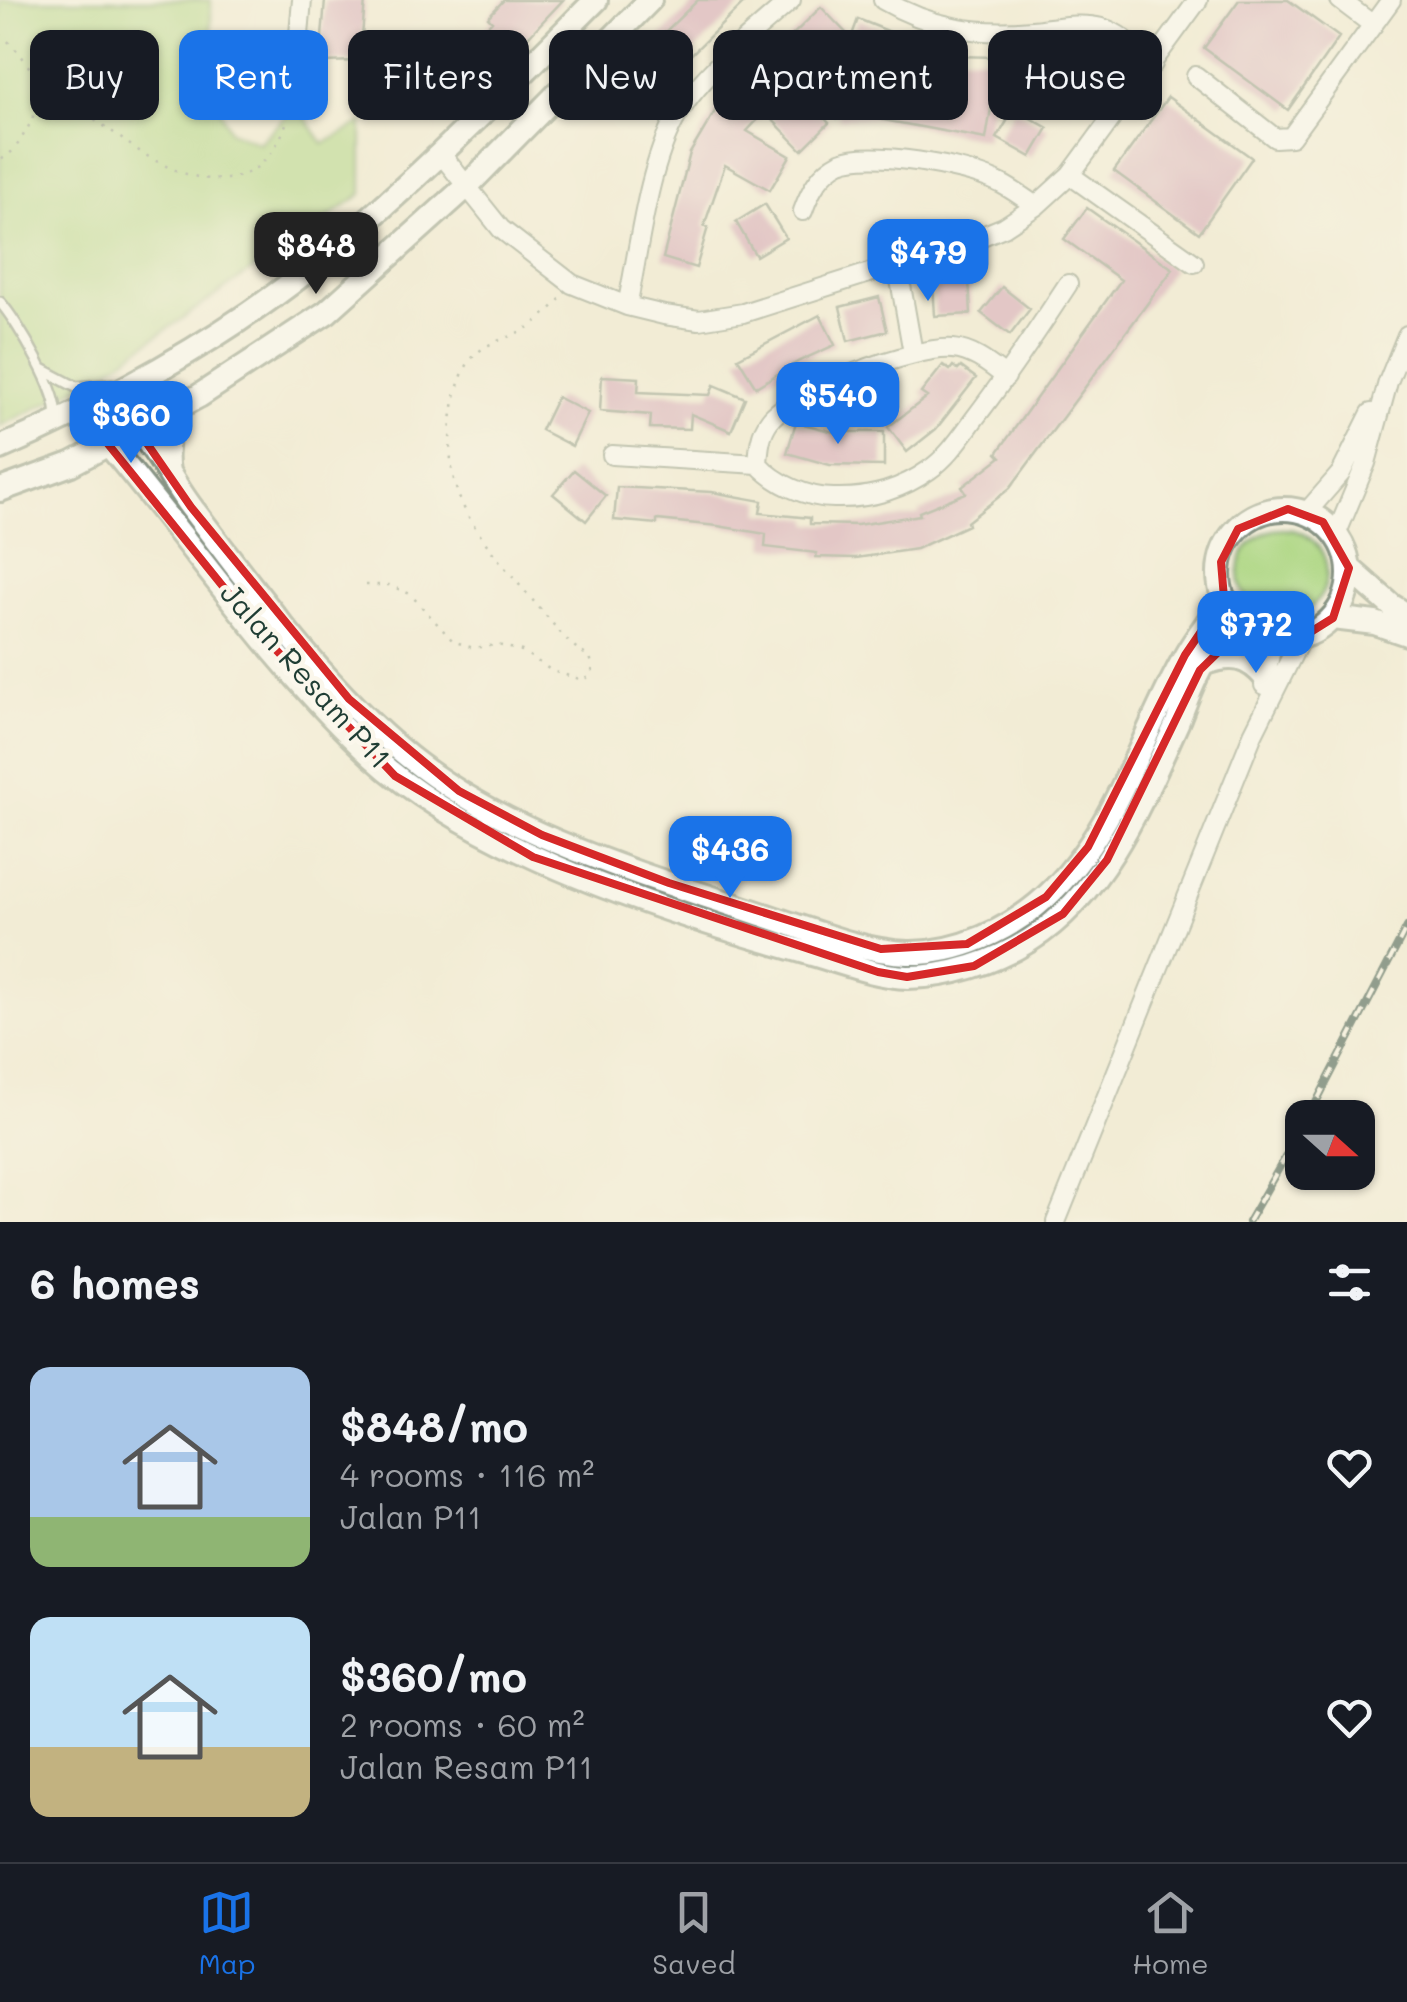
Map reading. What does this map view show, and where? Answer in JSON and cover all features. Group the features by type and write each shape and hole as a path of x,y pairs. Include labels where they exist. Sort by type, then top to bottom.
{"main road":[{"path":"0,448 102,402 252,311 305,273 441,154 596,0"},
{"path":"0,490 71,464 177,408 274,350 328,312 466,187 650,0"},
{"path":"102,402 108,444"},
{"name":"Jalan Resam P11","path":"102,402 138,429 270,607 349,699 409,757 459,791 542,835 669,883 824,934 908,953 967,944 995,932 1020,919 1069,873 1121,791 1186,655 1224,598"},
{"path":"168,474 168,434 177,408"},
{"name":"Jalan Resam P11","path":"108,444 332,715 383,766 434,802 533,856 758,938 908,977 974,966 1033,938 1063,914 1107,860 1141,802 1215,648 1255,632"},
{"path":"71,464 100,464 138,480"},
{"path":"1288,509 1306,513 1323,522 1345,551 1350,568 1346,595 1333,618 1301,638 1255,632 1224,598 1220,580 1227,544 1252,518 1288,509"},
{"path":"1350,568 1407,615"},
{"path":"1333,618 1375,623 1407,634"},
{"path":"1205,663 1225,656 1238,657 1254,663 1266,678"}],"street":[{"path":"299,30 302,0"},
{"path":"627,306 658,158 673,121 691,95 791,0"},
{"path":"882,0 947,28 988,31"},
{"path":"1162,51 1198,0"},
{"path":"1340,0 1373,25"},
{"path":"1196,76 1275,138 1291,137 1391,0"},
{"path":"1012,30 1082,26 1107,30"},
{"path":"441,154 501,229 572,284 627,306 699,320 743,312 970,241 1004,226 1036,206 1070,174 1111,120"},
{"path":"803,211 811,188 840,162 881,157 977,173 1000,182 1036,206"},
{"path":"1070,174 1194,263"},
{"path":"897,264 913,353"},
{"path":"612,455 758,464 783,483 824,498 876,495 904,485 946,457 1006,378 1068,284"},
{"path":"1306,513 1341,474 1388,382 1407,334"},
{"path":"758,464 762,433 772,418 786,406 855,373 913,353 948,348 964,350 1006,378"},
{"path":"1336,535 1366,463 1388,382"},
{"path":"1253,734 1270,654 1255,632"},
{"path":"1056,1222 1253,734 1301,638"}],"lane":[{"path":"0,302 57,403 53,425"},
{"path":"40,368 88,388 143,375"}],"path":[{"path":"0,34 30,68"},
{"path":"0,160 12,154 32,120"},
{"path":"93,120 157,163 222,181 259,170 274,152 287,120"},
{"path":"366,585 389,585 410,594 453,641 473,648 498,646 522,651 552,671 583,680 591,676 594,668 590,657 572,648 488,545 459,496 450,438 455,393 470,360 489,343 523,330 554,306 572,284"}],"highlighted area":[{"path":"137,429 191,507 349,699 459,791 542,835 669,883 881,949 967,944 1046,897 1088,847 1185,655 1224,598 1221,562 1238,529 1288,509 1323,522 1349,568 1333,618 1301,638 1245,626 1200,670 1107,860 1063,914 974,966 907,977 878,972 533,857 395,776 263,636 108,444"}],"green space":[{"path":"0,0 211,0 211,30 179,30 179,120 225,120 230,131 259,143 282,120 307,120 323,144 362,123 362,194 92,381 0,426"},
{"path":"1283,529 1314,542 1327,573 1314,604 1283,617 1252,604 1239,573 1252,542"}],"building":[{"path":"325,0 365,0 363,30 348,30 348,61 328,62 328,30 323,30"},
{"path":"504,0 563,0 529,36 529,30 483,30 492,21 488,17"},
{"path":"698,0 747,0 693,53 693,30 667,30"},
{"path":"1239,0 1288,0 1339,37 1288,110 1204,48"},
{"path":"821,7 843,30 798,30"},
{"path":"858,19 886,30 854,30"},
{"path":"968,56 988,57 986,139 883,120 968,120"},
{"path":"1168,97 1252,158 1199,233 1114,171 1151,120 1162,120 1162,105"},
{"path":"713,114 713,120 757,120 747,131 790,156 770,190 725,165 704,226 708,227 696,268 663,258 690,153"},
{"path":"773,120 826,120 829,123 802,150"},
{"path":"1008,120 1034,120 1048,128 1031,157 997,138"},
{"path":"765,204 786,238 756,256 736,222"},
{"path":"1087,208 1173,269 1010,488 968,525 916,549 856,558 816,557 817,553 765,547 766,534 718,526 614,520 617,487 712,492 762,501 760,513 810,518 810,524 857,525 920,515 919,512 966,493 962,487 1001,457 997,453 1121,280 1064,239"},
{"path":"969,280 971,314 935,316 933,282"},
{"path":"1002,287 1030,309 1010,335 981,313"},
{"path":"879,297 887,331 848,341 840,307"},
{"path":"820,315 835,345 756,387 738,358"},
{"path":"943,365 950,370 953,366 958,370 961,367 976,378 936,429 907,452 888,427 927,397 921,393"},
{"path":"602,376 639,378 638,392 710,395 714,385 745,398 731,431 691,414 690,429 650,428 651,415 600,411"},
{"path":"557,397 588,413 572,446 541,430"},
{"path":"796,422 833,432 884,432 884,466 830,465 787,453"},
{"path":"574,470 606,496 586,521 553,494"}],"railway":[{"path":"1317,1100 1407,927"},
{"path":"1248,1222 1285,1158"}]}
